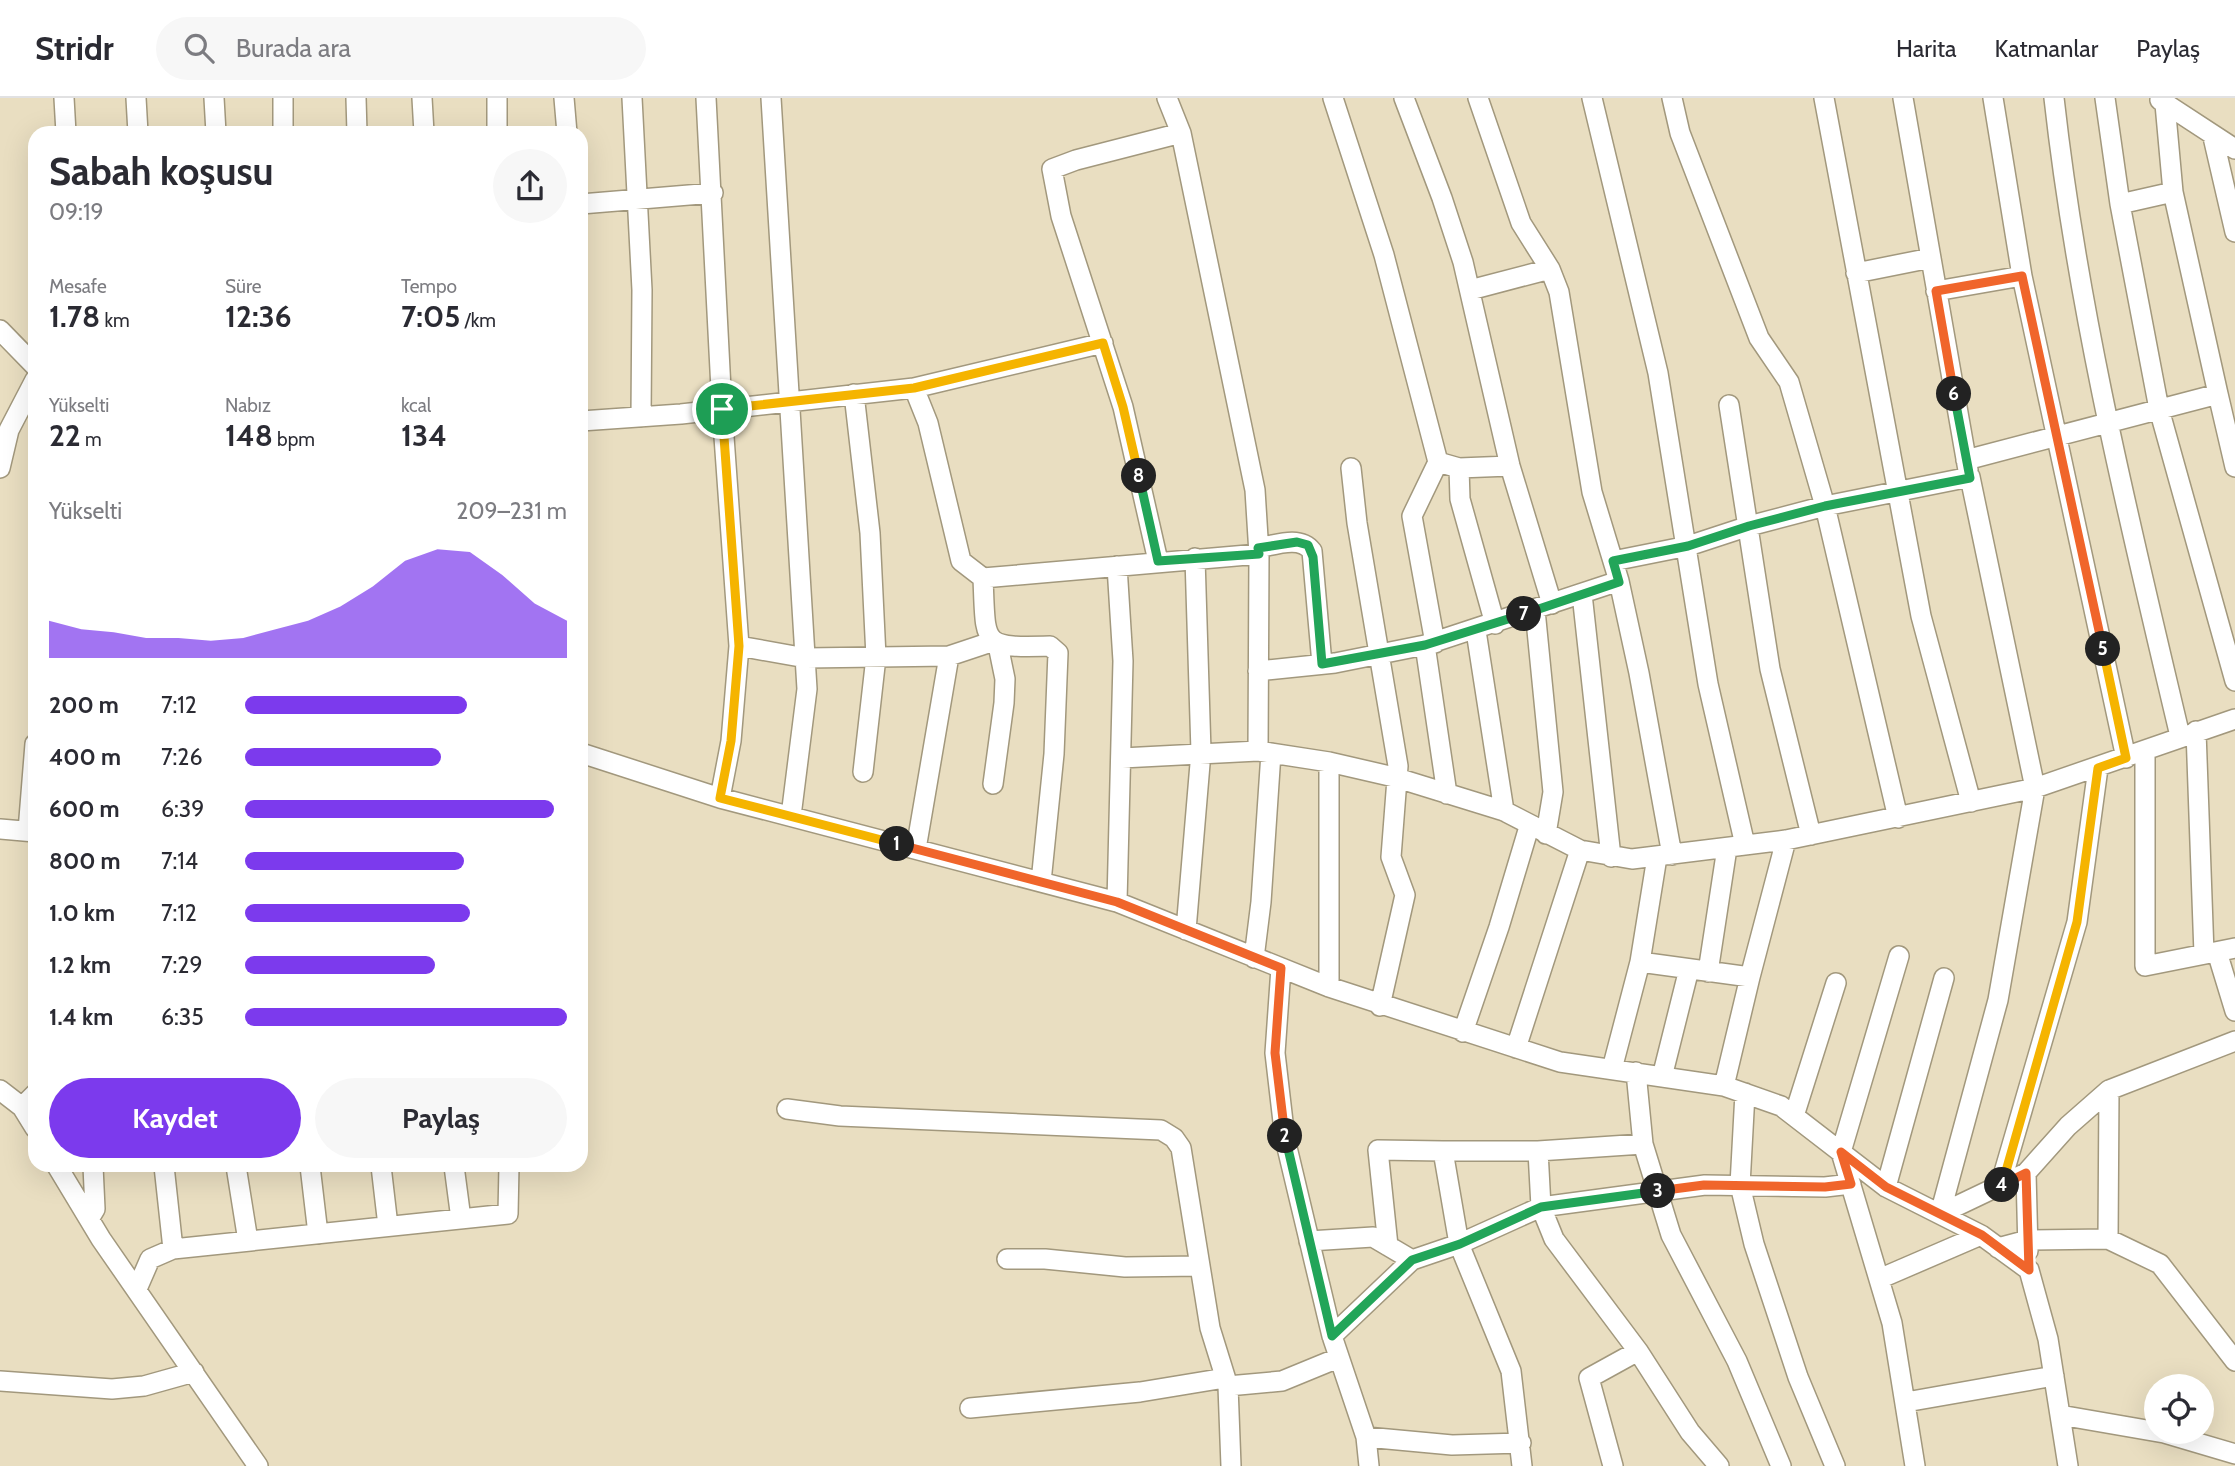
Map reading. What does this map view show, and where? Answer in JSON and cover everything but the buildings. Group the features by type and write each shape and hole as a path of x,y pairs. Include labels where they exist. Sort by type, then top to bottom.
{"street":[{"path":"64,98 66,126"},
{"path":"136,98 138,126"},
{"path":"214,98 216,126"},
{"path":"283,126 284,98"},
{"path":"356,98 358,126"},
{"path":"422,98 424,126"},
{"path":"497,98 497,126"},
{"path":"564,98 566,126"},
{"path":"632,98 642,290 640,417"},
{"path":"706,98 713,193 722,409 739,646 731,741 720,798"},
{"path":"771,98 807,689 791,816"},
{"path":"1167,98 1181,133 1255,490 1259,551 1258,670 1265,752 1262,902 1254,958"},
{"path":"1333,98 1384,255 1438,462 1412,516 1447,794"},
{"path":"1404,98 1450,219 1470,290 1544,607 1553,792 1499,927 1463,1032"},
{"path":"1478,98 1521,223 1550,269 1562,306 1592,492 1619,582 1639,673 1664,856 1612,1069"},
{"path":"1592,98 1658,373 1736,847 1699,970 1662,1077"},
{"path":"1672,98 1680,133 1759,338 1789,382 1825,506 1898,818"},
{"path":"1824,98 1921,616 1970,802"},
{"path":"1903,98 1968,469 2035,788 1998,1000 1940,1214"},
{"path":"1993,98 2022,276 2126,758"},
{"path":"2054,98 2064,188 2106,423 2188,733 2219,951 2235,1011"},
{"path":"2105,98 2120,204 2159,409 2235,681"},
{"path":"2235,149 2213,137 2186,108 2161,101 2174,192 2235,467"},
{"path":"1158,561 1123,407 1061,216 1052,169 1076,160 1181,133"},
{"path":"2213,137 2235,232"},
{"path":"2120,204 2174,192"},
{"path":"588,204 713,193"},
{"path":"1856,273 1931,258"},
{"path":"1470,290 1550,269"},
{"path":"1936,291 2022,276"},
{"path":"0,330 28,359"},
{"path":"588,421 914,388 1103,343"},
{"path":"914,388 928,423 961,561 983,578 1259,551 1297,542 1308,545 1312,551 1322,664"},
{"path":"0,468 9,430 28,393"},
{"path":"854,394 870,533 876,657 863,772"},
{"path":"1613,561 1688,546 1749,526 1897,490 1968,469 2058,436 2218,394"},
{"path":"1729,405 1773,682 1811,835"},
{"path":"1438,462 1459,468 1510,466"},
{"path":"1352,468 1378,656 1398,765 1394,778 1391,858 1405,895 1380,1006"},
{"path":"1459,468 1460,499 1495,624"},
{"path":"1186,930 1201,752 1195,558"},
{"path":"1117,566 1123,661 1117,902"},
{"path":"983,578 985,624 996,643 1005,679 993,784"},
{"path":"1258,670 1378,656 1430,644 1619,582"},
{"path":"1582,594 1611,857"},
{"path":"1476,631 1504,811"},
{"path":"739,646 806,658 948,656 996,643 1003,647 1050,646 1058,653 1054,754 1041,882"},
{"path":"916,849 948,656"},
{"path":"1122,758 1201,752 1265,752 1329,762 1394,778 1504,811 1580,850 1611,857 1664,856 1786,840 2035,788 2235,719"},
{"path":"2145,751 2145,966 2219,951"},
{"path":"588,755 720,798 1117,902 1380,1006 1560,1062 1724,1086 1745,1093 1781,1106 1886,1187 1982,1235 2029,1270"},
{"path":"1329,762 1329,987"},
{"path":"2000,1186 2077,922 2098,768"},
{"path":"0,829 28,832"},
{"path":"1724,1086 1749,977 1786,840"},
{"path":"1516,1048 1580,850"},
{"path":"1899,956 1841,1152 1892,1323 1915,1466"},
{"path":"1640,962 1749,977"},
{"path":"1281,968 1275,1053 1285,1139 1332,1336 1366,1437 1369,1466"},
{"path":"1886,1187 1944,978"},
{"path":"1794,1116 1836,983"},
{"path":"1940,1214 2026,1173 2068,1126 2109,1090 2235,1041"},
{"path":"1636,1072 1643,1144 1671,1235 1737,1361 1781,1466"},
{"path":"0,1090 28,1101"},
{"path":"2108,1239 2109,1090"},
{"path":"1745,1093 1740,1185 1754,1244 1798,1377 1835,1466"},
{"path":"787,1109 840,1116 1161,1130 1174,1138 1181,1148 1210,1328 1227,1382 1231,1466"},
{"path":"1388,1246 1378,1150 1538,1152 1643,1144"},
{"path":"1443,1151 1460,1244 1511,1371 1522,1466"},
{"path":"1538,1152 1541,1207 1554,1239 1638,1351 1690,1432 1719,1466"},
{"path":"61,1172 89,1219 258,1466"},
{"path":"89,1219 95,1209 93,1172"},
{"path":"165,1172 173,1249"},
{"path":"237,1172 247,1241"},
{"path":"311,1172 318,1234"},
{"path":"382,1172 388,1226"},
{"path":"455,1172 461,1219"},
{"path":"137,1289 150,1259 173,1249 508,1213 509,1172"},
{"path":"2026,1173 2029,1270 2048,1339 2068,1466"},
{"path":"1332,1336 1412,1260 1460,1244 1541,1207 1704,1185 1825,1187 1851,1184"},
{"path":"1879,1279 1982,1235"},
{"path":"1309,1241 1373,1237 1412,1260"},
{"path":"1998,1248 2028,1240 2108,1239 2160,1264 2235,1361"},
{"path":"1007,1259 1045,1259 1125,1268 1200,1266"},
{"path":"1613,1466 1588,1378 1638,1351"},
{"path":"970,1408 1227,1382 1282,1381 1338,1358"},
{"path":"0,1381 112,1389 144,1385 194,1372"},
{"path":"1906,1402 2054,1376"},
{"path":"2060,1415 2164,1433 2235,1454"},
{"path":"1366,1437 1452,1445 1521,1443"}],"route":[{"path":"2022,276 2126,758 2098,768 2077,922 2000,1186 2026,1173 2029,1270 1982,1235 1886,1187 1841,1152 1851,1184 1825,1187 1704,1185 1541,1207 1460,1244 1412,1260 1332,1336 1285,1139 1275,1053 1281,968 1117,902 720,798 731,741 739,646 722,409 914,388 1103,343 1123,407 1158,561 1259,554 1258,548 1303,542 1312,551 1313,557 1322,664 1335,663 1378,656 1476,631 1619,582 1613,561 1688,546 1749,526 1825,506 1970,478 1936,291 2022,276"}]}
